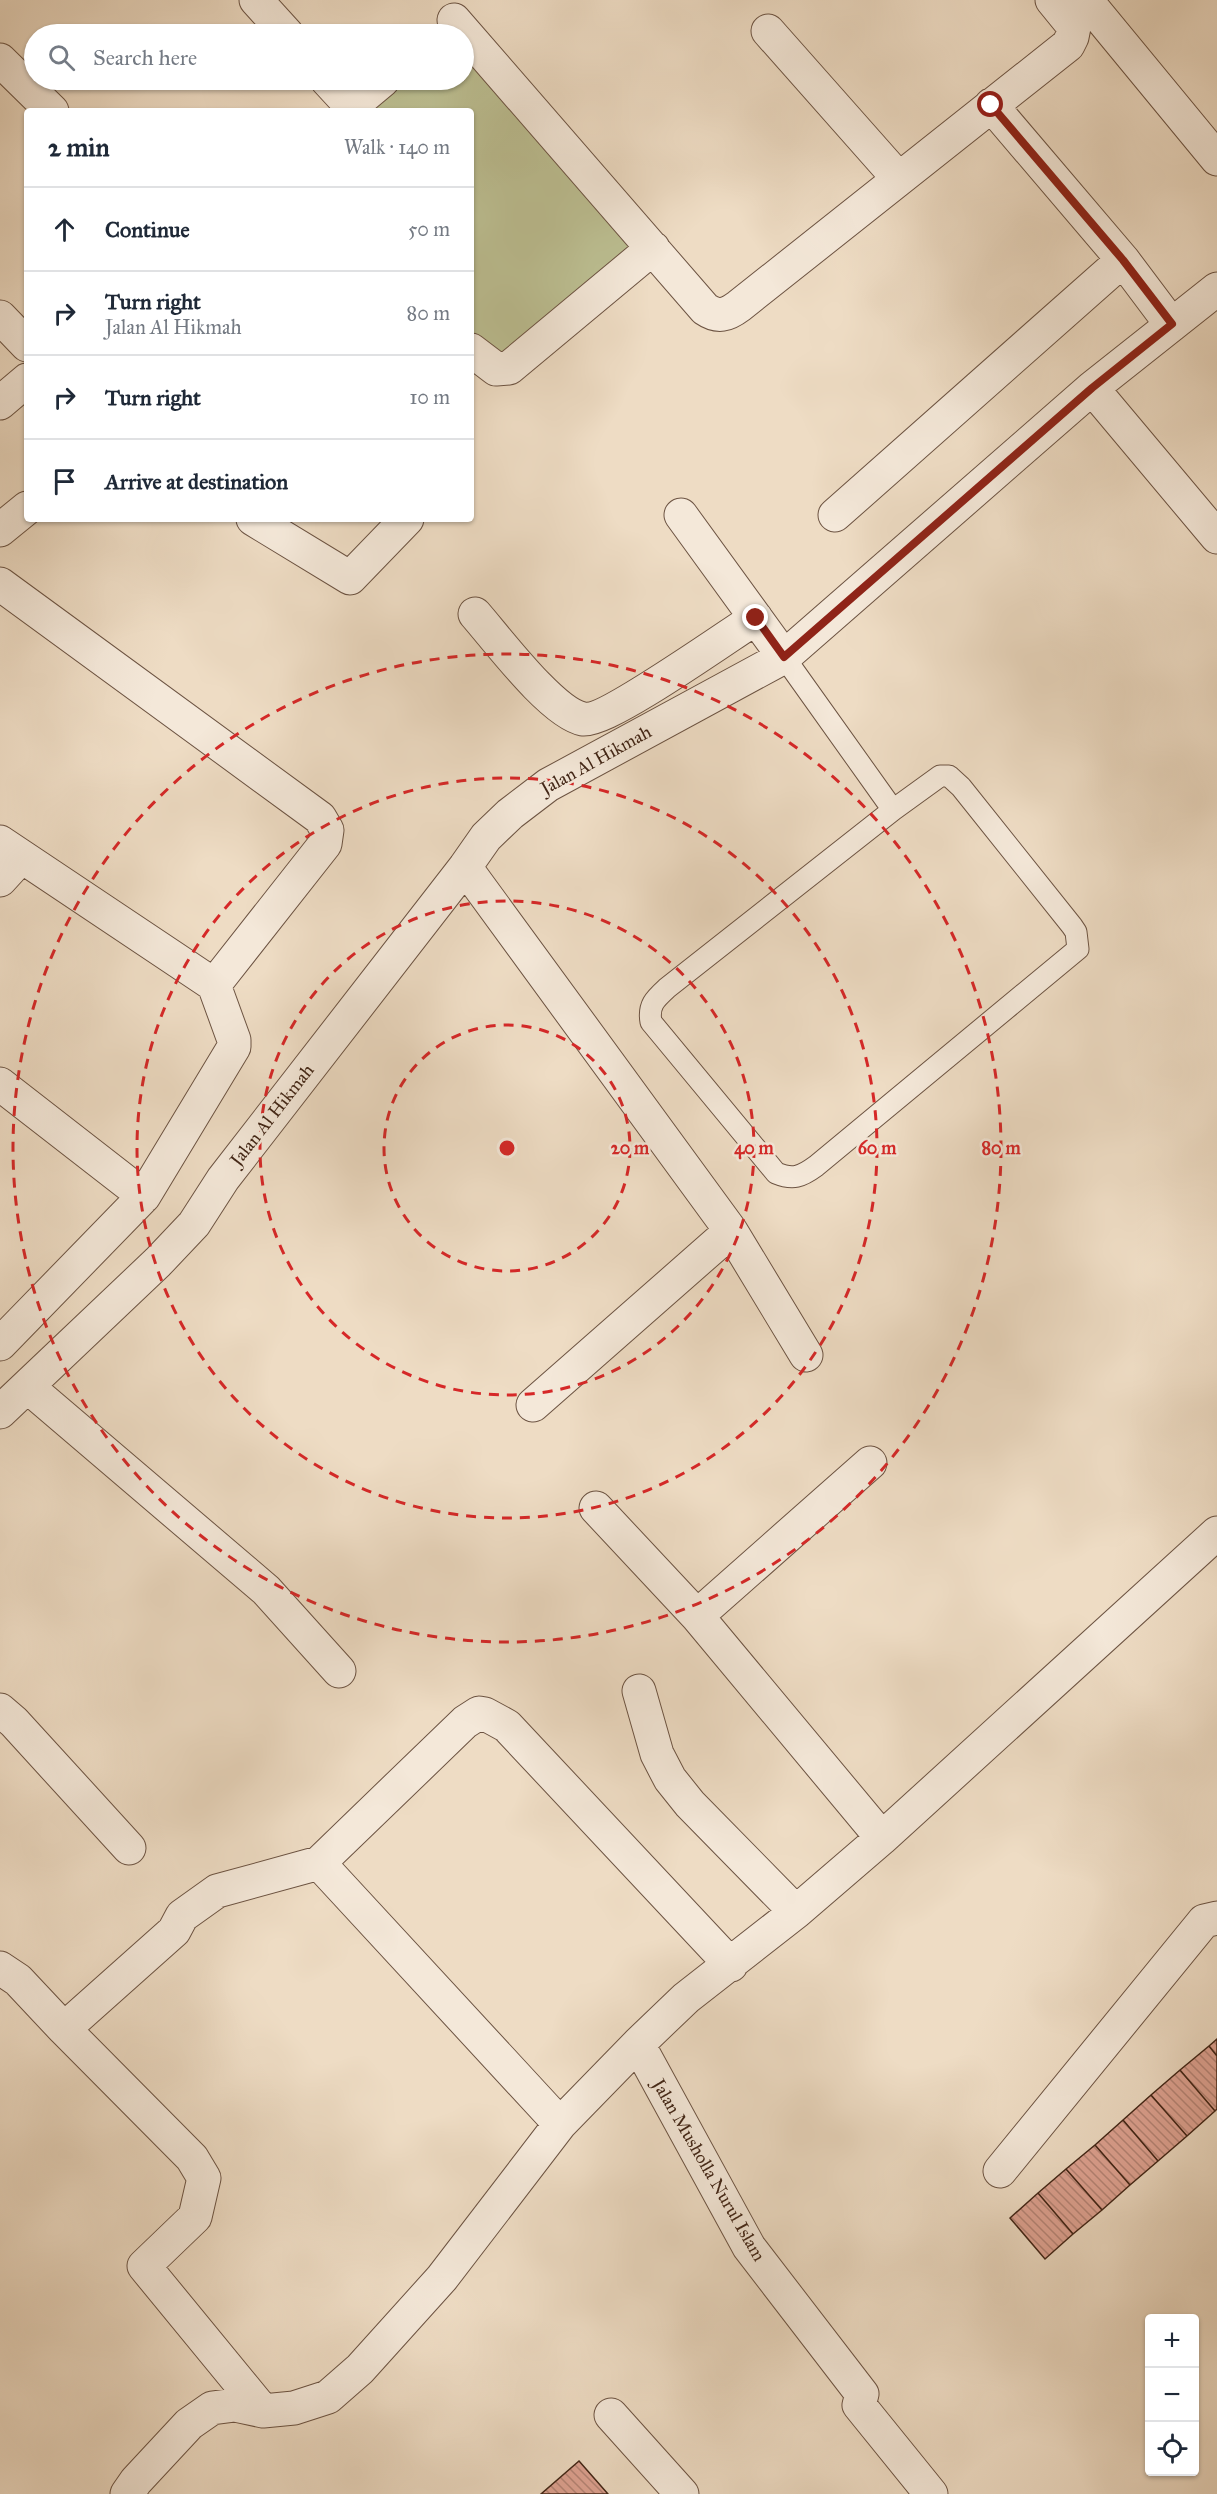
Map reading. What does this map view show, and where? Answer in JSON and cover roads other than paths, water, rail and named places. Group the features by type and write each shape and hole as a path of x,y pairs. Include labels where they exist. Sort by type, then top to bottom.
{"street":[{"path":"256,0 278,24"},
{"path":"474,40 705,309 714,315 722,316 739,306 1068,45 1074,27 1052,0"},
{"path":"1086,0 1217,159"},
{"path":"768,32 899,179"},
{"path":"0,60 24,84"},
{"path":"31,90 49,108"},
{"path":"334,90 347,108"},
{"path":"349,108 371,90"},
{"path":"991,105 1123,260 1172,324"},
{"path":"474,353 496,369 509,368 653,248"},
{"path":"835,515 1123,260"},
{"name":"Jalan Al Hikmah","path":"0,1413 158,1262 194,1224 222,1179 486,837 510,814 548,785 784,657 1092,388 1217,289"},
{"path":"0,317 24,342"},
{"path":"0,403 24,383"},
{"path":"1092,388 1217,537"},
{"path":"0,530 24,510"},
{"path":"681,515 784,657"},
{"path":"258,522 350,578 404,522"},
{"path":"0,584 320,818 327,830 325,844 214,985"},
{"path":"475,614 550,698 565,710 583,719 597,717 622,703 756,618"},
{"path":"2,1339 144,1196 234,1047 234,1040 214,985 7,860"},
{"path":"465,867 731,1231 806,1356"},
{"path":"0,1084 144,1196"},
{"path":"533,1406 731,1231"},
{"path":"28,1387 266,1590 339,1671"},
{"path":"697,1616 870,1463"},
{"path":"596,1508 697,1616 882,1838"},
{"path":"126,2494 189,2424 212,2408 235,2406 263,2411 294,2408 327,2397 360,2369 442,2278 561,2124 638,2044 686,1998 796,1912 882,1838 1217,1533"},
{"path":"639,1691 657,1754 670,1779 690,1804 796,1912"},
{"path":"0,1710 14,1722 129,1848"},
{"path":"64,2029 174,1931 182,1916 217,1891 320,1863 475,1714 485,1714 507,1726 731,1965"},
{"path":"320,1863 561,2124"},
{"path":"1000,2172 1213,1925"},
{"path":"0,1968 18,1980 192,2158 204,2178 195,2217 144,2266 263,2411"},
{"name":"Jalan Musholla Nurul Islam","path":"638,2044 749,2247 862,2394 859,2405 931,2494"},
{"path":"611,2415 682,2494"}],"lane":[{"path":"784,657 893,810"},
{"path":"940,776 949,776 956,780 1072,926 1078,940 1078,949 816,1166 801,1177 788,1178 776,1173 651,1022 649,1010 653,1001 667,988 893,810 940,776"}]}
